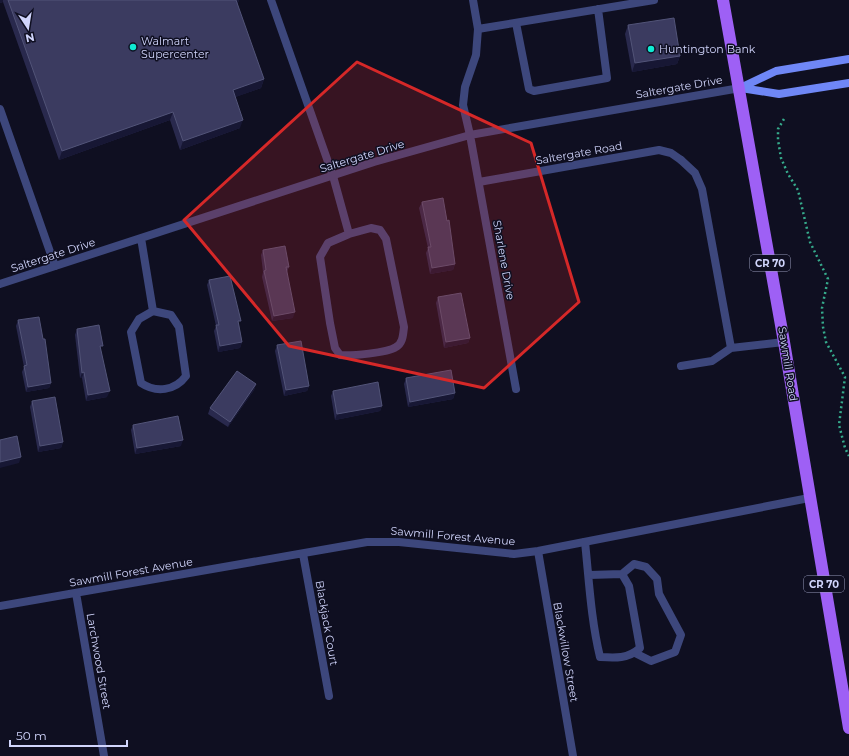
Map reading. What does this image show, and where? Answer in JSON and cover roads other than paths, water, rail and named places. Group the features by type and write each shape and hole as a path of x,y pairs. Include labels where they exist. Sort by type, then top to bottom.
{"main road":[{"name":"Sawmill Road","path":"723,0 740,88 784,342 809,498 849,728"},
{"path":"740,88 776,71 849,59"},
{"path":"740,88 779,94 849,83"}],"street":[{"path":"271,0 333,176 349,234"},
{"name":"Sharlene Drive","path":"473,0 478,29 476,55 465,87 463,105 479,182 516,389"},
{"path":"478,29 654,0"},
{"path":"516,23 529,89 534,91 607,78 598,10"},
{"name":"Saltergate Drive","path":"0,284 374,162 470,135 740,88"},
{"path":"0,109 55,266"},
{"name":"Saltergate Road","path":"479,182 659,150 671,153 695,173 702,188 731,348"},
{"path":"371,228 380,230 386,239 404,327 402,340 396,348 354,356 340,354 335,348 324,288 320,256 328,243 349,234 371,228"},
{"path":"141,238 153,311"},
{"path":"153,311 171,315 179,327 186,376 177,386 160,390 150,389 141,382 131,332 138,319 153,311"},
{"path":"681,366 712,361 731,348 784,342"},
{"name":"Sawmill Forest Avenue","path":"0,606 367,542 399,542 514,554 538,551 809,498"},
{"path":"585,542 600,657 618,659 635,653 640,648 629,586 622,574"},
{"name":"Blackwillow Street","path":"538,551 573,756"},
{"name":"Blackjack Court","path":"304,554 329,696"},
{"path":"589,575 622,574 634,564 646,567 657,579 659,594 681,635 675,652 651,661 635,653"},
{"name":"Larchwood Street","path":"76,593 104,756"}],"place":[{"name":"Walmart Supercenter","path":"133,47"},
{"name":"Huntington Bank","path":"651,49"}]}
